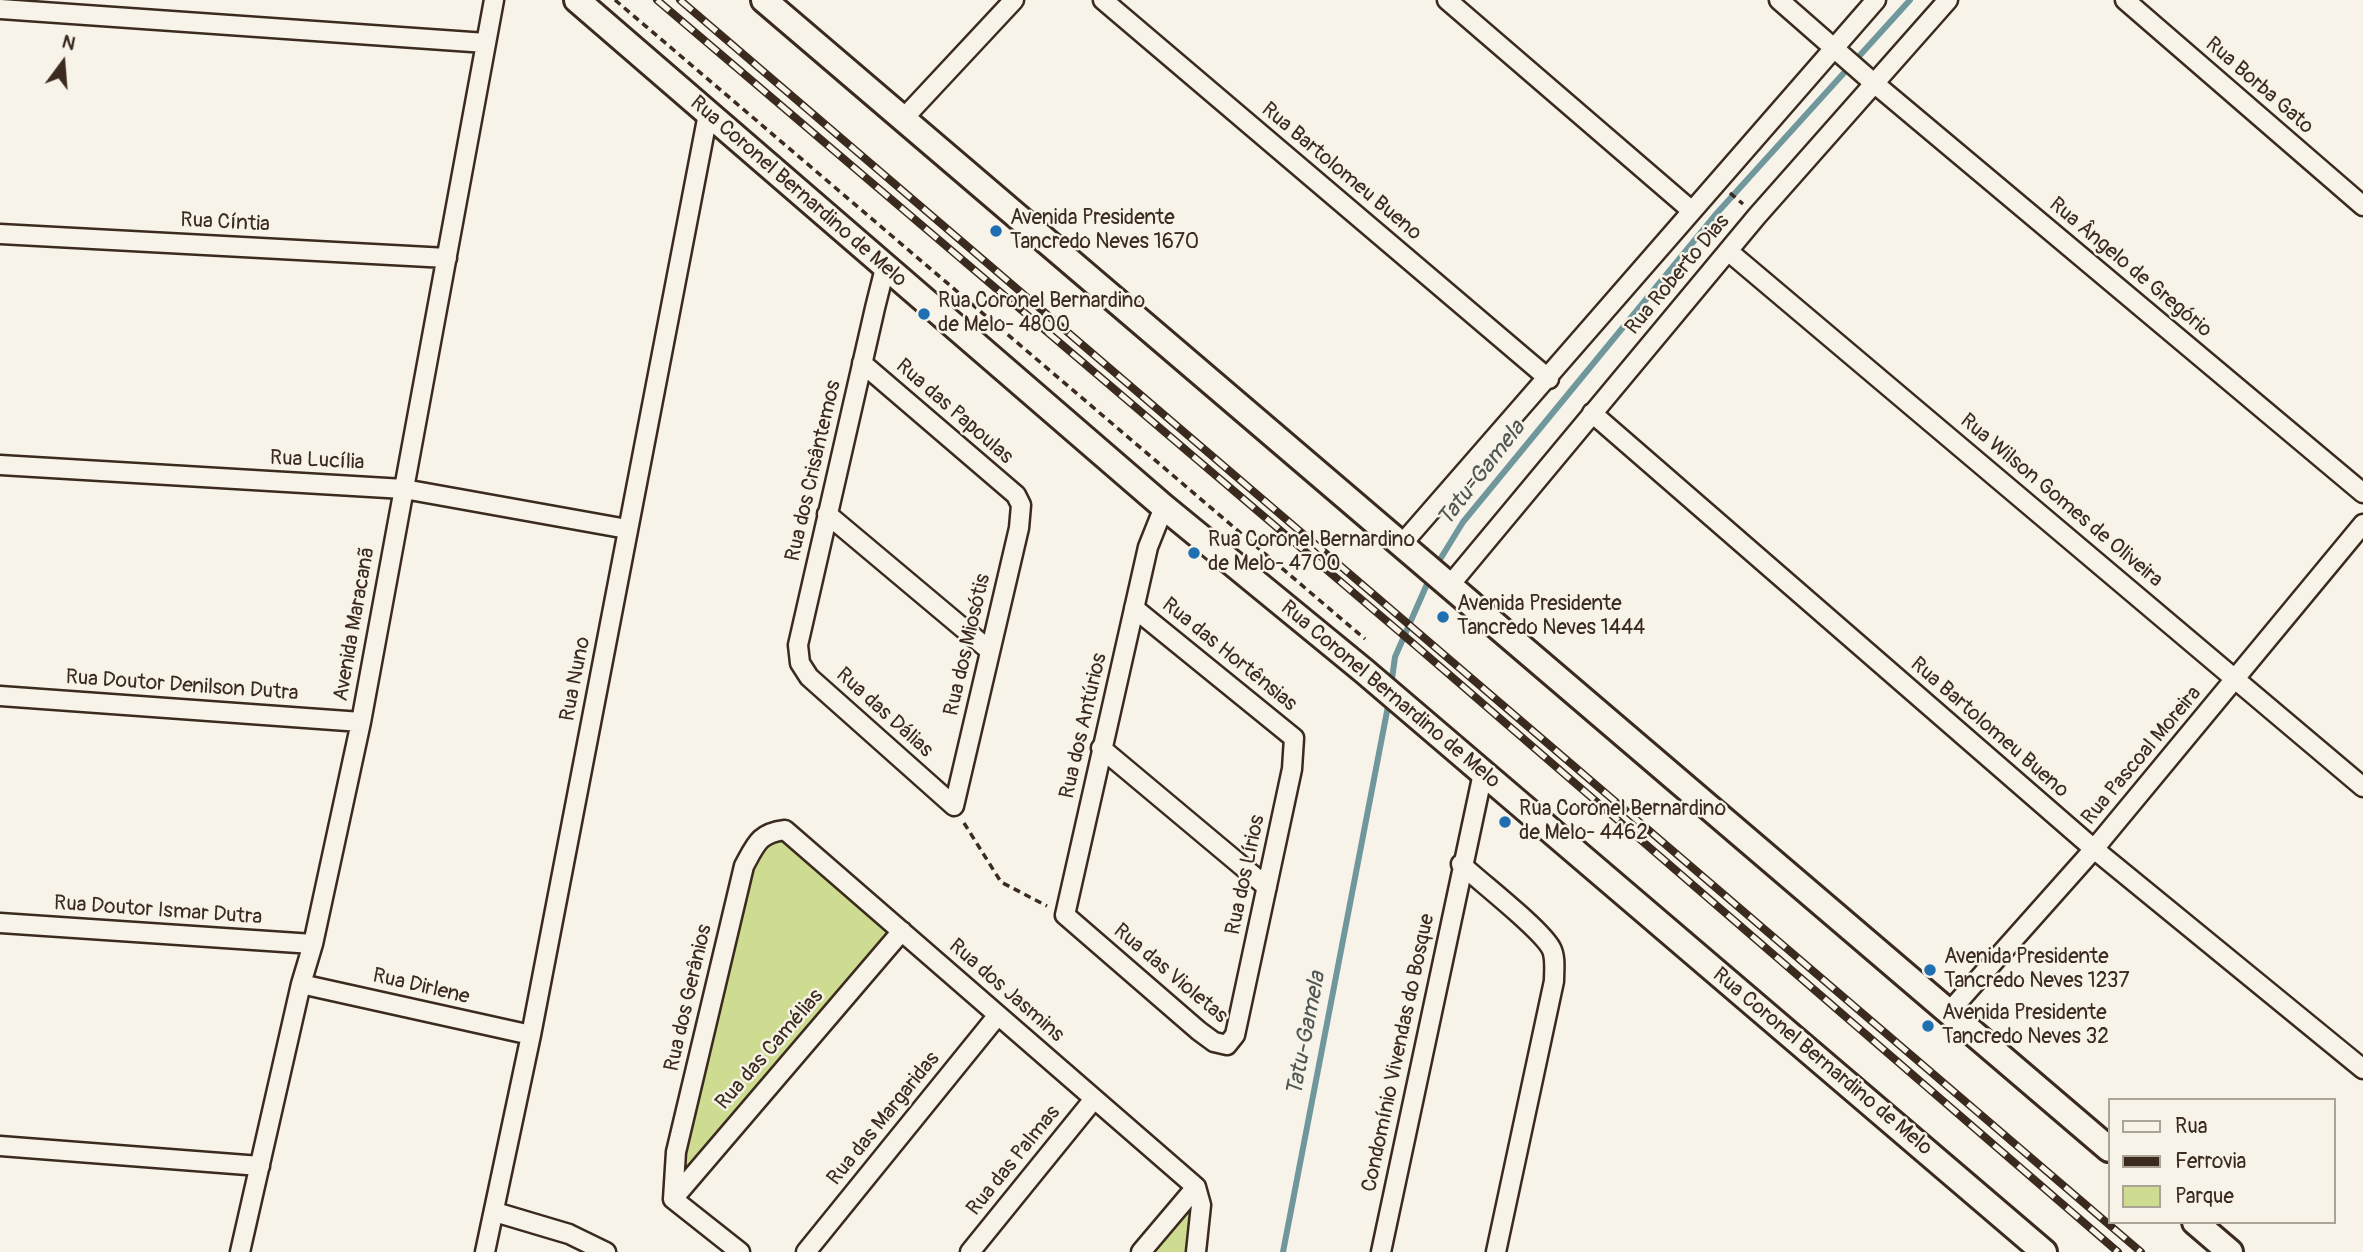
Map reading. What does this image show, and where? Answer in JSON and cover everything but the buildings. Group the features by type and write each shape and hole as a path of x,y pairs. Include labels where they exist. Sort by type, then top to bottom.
{"main road":[{"name":"Rua Coronel Bernardino de Melo","path":"577,0 1164,507 1364,671 2044,1252"},
{"path":"764,0 2108,1148"},
{"path":"2197,1224 2230,1252"}],"street":[{"name":"Avenida Maracanã","path":"240,1252 301,984 313,944 360,722 494,0"},
{"path":"903,119 1014,0"},
{"name":"Rua Bartolomeu Bueno","path":"1103,0 1549,379"},
{"path":"1447,0 1692,211"},
{"path":"1779,0 1837,49"},
{"name":"Rua Roberto Dias","path":"1405,547 1692,211 1837,49 1876,0"},
{"name":"Rua Roberto Dias","path":"1446,582 1871,81 1948,0"},
{"name":"Rua Borba Gato","path":"2125,0 2363,205"},
{"path":"0,9 486,43"},
{"name":"Rua Ângelo de Gregório","path":"1837,49 1871,81 2363,493"},
{"name":"Rua Nuno","path":"485,1252 531,1035 708,114"},
{"name":"Rua Cíntia","path":"0,234 447,258"},
{"name":"Rua Wilson Gomes de Oliveira","path":"1728,251 2363,786"},
{"name":"Rua dos Crisântemos","path":"798,646 885,268"},
{"name":"Rua das Papoulas","path":"862,363 1016,495"},
{"name":"Rua Bartolomeu Bueno","path":"1591,413 2094,849 2363,1069"},
{"name":"Rua Lucília","path":"0,465 404,489 627,529"},
{"name":"Rua dos Miosótis","path":"954,806 1019,528 1021,505 1016,495"},
{"name":"Rua dos Antúrios","path":"1065,915 1148,547 1164,507"},
{"path":"827,514 989,650"},
{"name":"Rua Pascoal Moreira","path":"1949,1012 2094,849 2363,524"},
{"name":"Rua das Hortênsias","path":"1134,608 1294,738"},
{"name":"Rua das Dálias","path":"798,646 800,663 809,677 954,806"},
{"name":"Rua Doutor Denilson Dutra","path":"0,696 360,722"},
{"name":"Rua dos Lírios","path":"1238,1021 1296,748 1294,738"},
{"path":"1101,748 1267,887"},
{"name":"Condomínio Vivendas do Bosque","path":"1381,1252 1461,864 1483,773"},
{"name":"Rua dos Jasmins","path":"785,830 1196,1187"},
{"name":"Rua dos Gerânios","path":"673,1199 676,1152 744,866 757,843 769,832 785,830"},
{"path":"1461,864 1537,932 1551,948 1554,963 1554,981 1496,1252"},
{"name":"Rua das Violetas","path":"1065,915 1214,1042 1227,1045 1235,1035 1238,1021"},
{"name":"Rua Doutor Ismar Dutra","path":"0,923 313,944"},
{"name":"Rua das Camélias","path":"673,1199 902,931"},
{"name":"Rua Dirlene","path":"301,984 531,1035"},
{"name":"Rua das Margaridas","path":"806,1252 998,1015"},
{"name":"Rua das Palmas","path":"970,1252 1094,1099"},
{"path":"0,1146 260,1166"},
{"path":"1141,1252 1196,1187"},
{"path":"1196,1187 1201,1205 1196,1252"},
{"path":"673,1199 740,1252"},
{"path":"495,1212 569,1234 606,1252"}],"path":[{"path":"615,0 1371,645"},
{"path":"1718,182 1757,216"},
{"path":"954,806 1001,882 1065,915"}],"green space":[{"path":"785,830 897,931 672,1188 750,870 760,848"},
{"path":"1194,1196 1195,1252 1147,1252"}],"waterway":[{"name":"Tatu-Gamela","path":"1436,566 1463,522 1717,213 1910,0"},
{"name":"Tatu-Gamela","path":"1391,686 1395,657 1431,575"},
{"name":"Tatu-Gamela","path":"1283,1252 1389,701"}],"railway":[{"path":"657,0 1415,645 2118,1252"},
{"path":"680,0 2108,1224"},
{"path":"2108,1224 2141,1252"}],"place":[{"name":"Avenida Presidente Tancredo Neves 1670","path":"996,231"},
{"name":"Rua Coronel Bernardino de Melo- 4800","path":"924,314"},
{"name":"Rua Coronel Bernardino de Melo- 4700","path":"1194,553"},
{"name":"Avenida Presidente Tancredo Neves 1444","path":"1443,617"},
{"name":"Rua Coronel Bernardino de Melo- 4462","path":"1505,822"},
{"name":"Avenida Presidente Tancredo Neves 1237","path":"1930,970"},
{"name":"Avenida Presidente Tancredo Neves 32","path":"1928,1026"}]}
